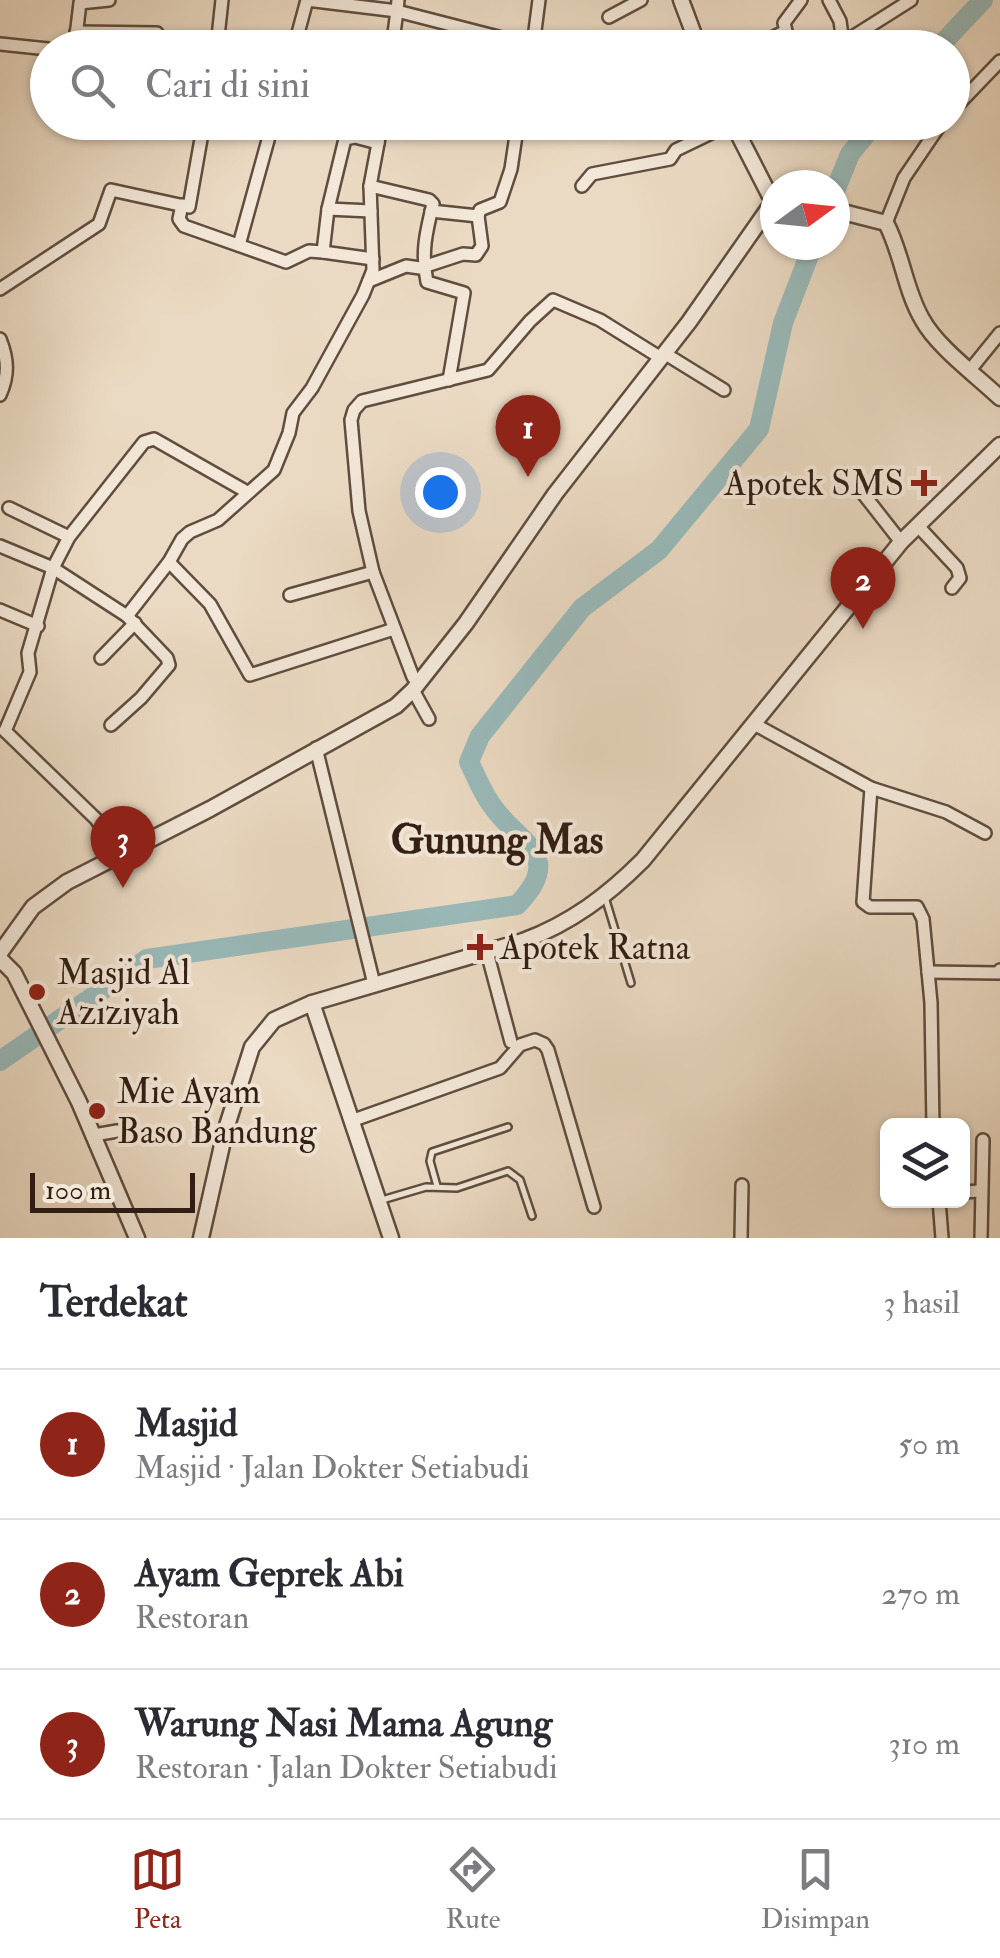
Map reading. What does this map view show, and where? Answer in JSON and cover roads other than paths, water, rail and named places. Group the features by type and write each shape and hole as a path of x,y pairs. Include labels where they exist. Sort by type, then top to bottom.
{"street":[{"path":"74,30 80,2 109,0"},
{"path":"220,30 222,0"},
{"path":"299,30 307,0 398,6 476,30"},
{"path":"532,30 539,0"},
{"path":"610,16 642,0"},
{"path":"681,0 693,30"},
{"path":"786,30 784,23 801,0"},
{"path":"866,30 911,0"},
{"path":"833,1 841,30"},
{"path":"0,44 30,48"},
{"path":"970,92 1000,61"},
{"path":"0,290 99,224 111,190 189,207 201,140"},
{"path":"239,246 268,140"},
{"path":"323,252 328,209 345,140"},
{"path":"364,140 378,144"},
{"path":"101,658 190,532 218,520 274,470 294,413 312,388 369,281 370,186 379,140"},
{"path":"369,281 406,266 424,268 479,252 482,246 478,216 480,210 500,202 505,195 516,140"},
{"path":"582,186 592,174 670,159 676,150 697,140"},
{"path":"741,140 760,176"},
{"path":"886,223 904,178 930,140"},
{"path":"370,186 429,200 432,204 424,240 427,282 464,293 450,380"},
{"path":"182,205 182,224 286,262 310,251 372,259"},
{"path":"328,209 371,211"},
{"path":"431,212 478,216"},
{"path":"850,213 886,223 921,319 1000,398"},
{"path":"136,1238 94,1135 12,970 0,956 42,898 396,706 466,622 556,494 760,221"},
{"path":"430,719 373,572 359,511 351,420 354,410 362,402 488,370 553,300 600,320 724,390"},
{"path":"970,370 1000,333"},
{"path":"0,339 8,376 0,395"},
{"path":"121,855 96,818 2,731 30,672 28,653 53,568 69,537 148,440 182,454 247,492"},
{"path":"201,1238 225,1132 252,1047 274,1020 312,1004 552,930 605,897 643,860 901,542 1000,445"},
{"path":"846,474 901,542"},
{"path":"9,508 69,537"},
{"path":"918,526 959,572 960,578 952,588"},
{"path":"0,546 53,568 131,619 168,658 169,665 111,725"},
{"path":"169,562 210,604 250,674 394,629"},
{"path":"290,595 373,572"},
{"path":"0,610 38,626"},
{"path":"754,724 871,788 946,812 986,833"},
{"path":"316,748 374,984"},
{"path":"871,788 864,902 870,908 917,907 924,919 933,1118"},
{"path":"487,952 511,1042"},
{"path":"928,972 1000,970"},
{"path":"312,1004 391,1238"},
{"path":"352,1121 500,1068 520,1045 535,1040 548,1050 594,1207"},
{"path":"94,1135 117,1131"},
{"path":"982,1238 983,1140"},
{"path":"741,1238 742,1185"},
{"path":"970,1192 980,1191"},
{"path":"940,1208 942,1238"}],"lane":[{"path":"605,897 631,983"},
{"path":"437,1186 430,1162 432,1152 508,1127"},
{"path":"379,1201 426,1186 457,1188 508,1171 520,1180 532,1216"}],"waterway":[{"path":"955,30 983,0"},
{"path":"844,170 861,140"},
{"path":"0,1061 147,959 517,905 531,888 538,873 538,861 533,850 488,799 469,762 480,736 582,608 659,550 759,429 783,323 807,260"}],"place":[{"name":"Masjid","path":"528,477"},
{"name":"Apotek SMS","path":"924,483"},
{"name":"Ayam Geprek Abi","path":"863,629"},
{"name":"Warung Nasi Mama Agung","path":"123,888"},
{"name":"Apotek Ratna","path":"480,947"},
{"name":"Masjid Al Aziziyah","path":"37,992"},
{"name":"Mie Ayam Baso Bandung","path":"97,1111"}],"district":[{"name":"Gunung Mas","path":"497,839"}]}
